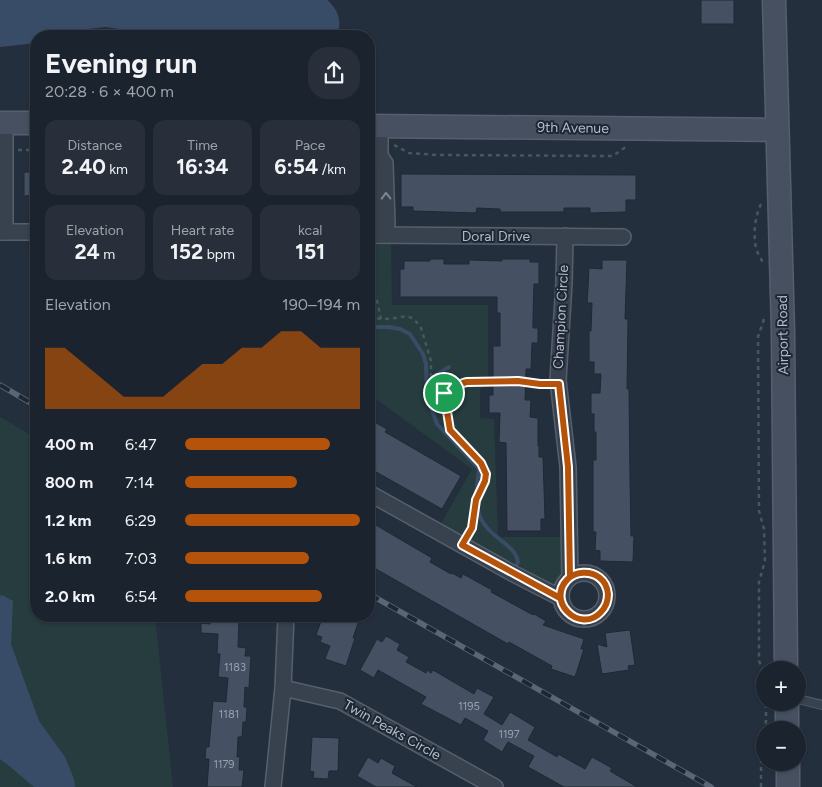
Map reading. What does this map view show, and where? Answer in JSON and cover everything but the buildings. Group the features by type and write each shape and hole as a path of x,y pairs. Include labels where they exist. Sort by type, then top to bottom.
{"main road":[{"name":"Airport Road","path":"774,0 783,332 786,661"},
{"path":"3,123 30,123"},
{"name":"9th Avenue","path":"375,126 777,130"},
{"path":"788,771 788,787"}],"street":[{"path":"3,123 2,232 30,232"},
{"path":"375,126 380,156 385,163 387,224 375,234"},
{"name":"Doral Drive","path":"375,235 623,237"},
{"name":"Champion Circle","path":"565,236 559,384 568,467 570,577"},
{"path":"375,495 560,598"},
{"path":"584,572 592,573 604,583 608,598 601,612 588,619 580,619 567,612 560,598 562,586 570,577 584,572"},
{"path":"273,787 274,761 283,688 286,622"},
{"name":"Twin Peaks Circle","path":"283,688 340,701 496,787"}],"lane":[{"path":"806,700 822,705"}],"path":[{"path":"394,145 409,153 437,155 613,156 630,144"},
{"path":"15,150 30,150"},
{"path":"762,199 756,218 756,244 763,266"},
{"path":"375,295 381,319"},
{"path":"375,318 407,316 416,321 422,331 432,362 431,382 434,387 444,393 461,383 467,382 518,381 559,384"},
{"path":"759,661 759,582 765,560 764,529 759,511 758,337 764,318"},
{"path":"444,393 450,430 481,463 486,474 485,481 476,500 472,528 462,545"},
{"path":"762,787 761,733 766,722 766,711"}],"green space":[{"path":"375,235 391,235 392,305 488,305 488,381 480,389 480,418 494,419 498,537 569,537 567,580 561,590 437,531 472,469 375,398"},
{"path":"0,417 30,434 30,622 156,622 173,787 0,787"}],"water":[{"path":"0,0 327,0 337,12 339,22 338,30 126,30 106,27 84,30 30,30 30,44 0,47"},
{"path":"2,595 13,601 11,644 39,721 65,757 74,779 75,787 34,787 0,759 0,596"}],"waterway":[{"path":"375,327 400,329 410,334 423,354 426,364 427,396 437,424 479,469 476,494"},
{"path":"436,375 449,367"},
{"path":"478,511 487,528 511,549 515,555 518,562 513,571"}],"railway":[{"path":"0,385 30,402"},
{"path":"375,597 711,787"}],"route":[{"path":"444,393 450,430 481,463 486,474 486,479 476,500 472,528 462,545 560,598 564,583 573,575 580,572 592,573 604,583 608,594 606,605 599,614 588,619 576,618 567,612 560,598 562,586 564,583 570,577 568,467 559,384 518,381 467,382 461,383 454,389 444,393"}]}
